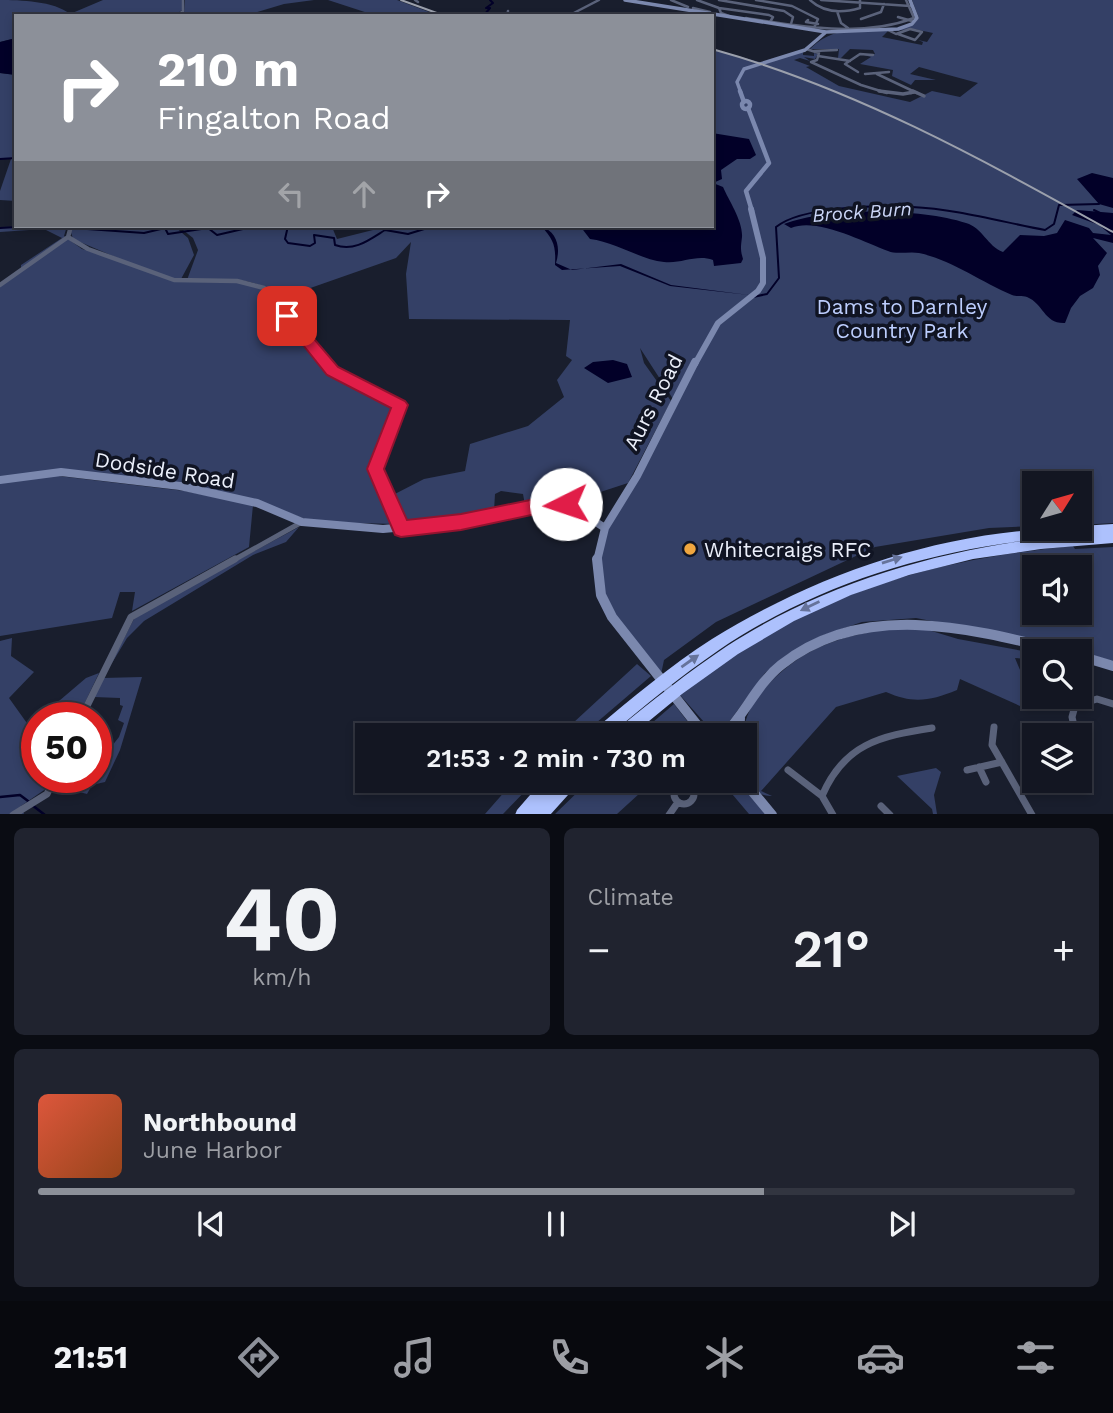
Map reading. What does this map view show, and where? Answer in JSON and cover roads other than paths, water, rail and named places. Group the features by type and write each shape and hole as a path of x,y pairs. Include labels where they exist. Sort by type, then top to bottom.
{"highway":[{"path":"613,723 655,686 718,642 779,606 832,581 910,555 963,543 1043,532 1113,529"},
{"path":"636,723 693,676 749,638 847,589 908,568 969,553 1017,545 1113,538"},
{"path":"522,814 541,793"},
{"path":"540,814 560,793"}],"street":[{"path":"572,14 599,0"},
{"path":"625,0 654,2 814,28 848,28 912,20"},
{"path":"671,0 688,6 769,15 773,17 771,21"},
{"path":"697,0 720,10 825,32 888,30 915,22 917,16 908,0"},
{"path":"719,0 784,11 793,17 791,24"},
{"path":"756,0 803,10 816,16 818,24"},
{"path":"810,0 820,7 837,11 858,9 861,1"},
{"path":"821,0 911,6"},
{"path":"861,19 884,10 884,4"},
{"path":"744,11 747,6"},
{"path":"911,6 914,18 912,20"},
{"path":"837,11 841,23 848,28"},
{"path":"873,16 890,24"},
{"path":"898,17 912,20"},
{"path":"807,22 818,24"},
{"path":"814,28 818,24"},
{"path":"888,30 896,36 916,40 922,32 910,29 896,36"},
{"name":"Aurs Road","path":"694,723 617,625 601,595 596,565 605,528 637,475 712,330 722,316 764,282 766,270 746,189 769,163 737,82 741,71 806,50 825,32"},
{"path":"806,50 837,50"},
{"path":"814,51 818,58"},
{"path":"849,62 857,54 873,55"},
{"path":"811,62 818,58 849,62 858,72"},
{"path":"804,59 841,80 902,94 914,92"},
{"path":"865,74 889,72"},
{"path":"877,74 924,96"},
{"path":"0,285 68,237 70,228"},
{"path":"68,237 88,249 174,280 237,281 264,288 332,371 378,396 397,402 400,410 375,469 401,529"},
{"name":"Dodside Road","path":"0,480 61,472 180,486 257,503 302,522 401,529 461,522 559,503 571,506 605,528"},
{"path":"89,702 131,617 139,610 302,522"},
{"path":"735,723 763,683 788,660 823,640 861,628 921,623 1022,643"},
{"path":"1092,660 1113,666"},
{"path":"1092,701 1097,699 1113,704"},
{"name":"Aurs Road","path":"689,717 698,723"},
{"path":"740,717 740,723"},
{"path":"994,727 992,745 1032,814"},
{"path":"822,796 837,769 866,742 886,734 932,728"},
{"path":"967,770 1002,762"},
{"path":"979,767 986,782"},
{"path":"788,770 822,796 833,814"},
{"path":"13,814 47,793"},
{"path":"755,793 772,814"},
{"path":"669,814 678,802"},
{"path":"881,806 890,814"}],"water":[{"path":"14,38 14,75 0,73 0,42"},
{"path":"714,133 749,139 756,155 750,159 737,159 721,170 722,179 714,183"},
{"path":"1092,173 1113,178 1113,208 1099,204 1077,179"},
{"path":"714,183 723,187 738,218 742,231 743,259 741,263 714,266 713,260 707,258 677,262 655,261 590,239 582,228 714,228"},
{"path":"1077,210 1113,213 1113,243 1093,238 1107,253 1098,266 1100,275 1093,288 1080,296 1071,308 1065,323 1048,317 1027,297 1000,290 931,256 892,252 827,228 802,225 791,228 784,224 803,218 849,212 924,214 972,225 1003,252 1020,235 1044,236 1057,233 1065,220 1089,228 1093,233 1111,235 1099,225 1072,215"},
{"path":"543,228 551,232 556,241 556,263 571,269 562,270 555,265 555,253 549,235"},
{"path":"621,264 671,285 749,295 670,286 620,266 585,268"},
{"path":"613,360 627,364 632,377 608,383 584,368 593,362"}],"waterway":[{"path":"485,14 490,8 486,8 493,3 490,0"},
{"path":"0,159 14,158"},
{"name":"Brock Burn","path":"753,297 767,294 779,278 776,227 804,215 841,208 929,208 1045,230 1054,224 1059,205 1099,204"},
{"path":"1094,210 1100,213"},
{"name":"Brock Burn","path":"0,228 14,227"},
{"name":"Brock Burn","path":"73,228 144,233 165,228"},
{"name":"Brock Burn","path":"165,228 168,234 208,228"},
{"name":"Brock Burn","path":"208,228 217,235 247,228"},
{"name":"Brock Burn","path":"288,228 285,239 288,243 310,246 315,243 314,235 334,238 335,245 342,247 361,244 385,230 408,234 428,228"},
{"path":"0,797 20,795 28,801"},
{"path":"32,805 44,814"}],"railway":[{"path":"401,0 440,14"},
{"path":"714,50 765,65 868,105 967,153 1113,232"}],"place":[{"name":"Whitecraigs RFC","path":"690,549"}],"park label":[{"name":"Dams to Darnley Country Park","path":"902,318"}]}
